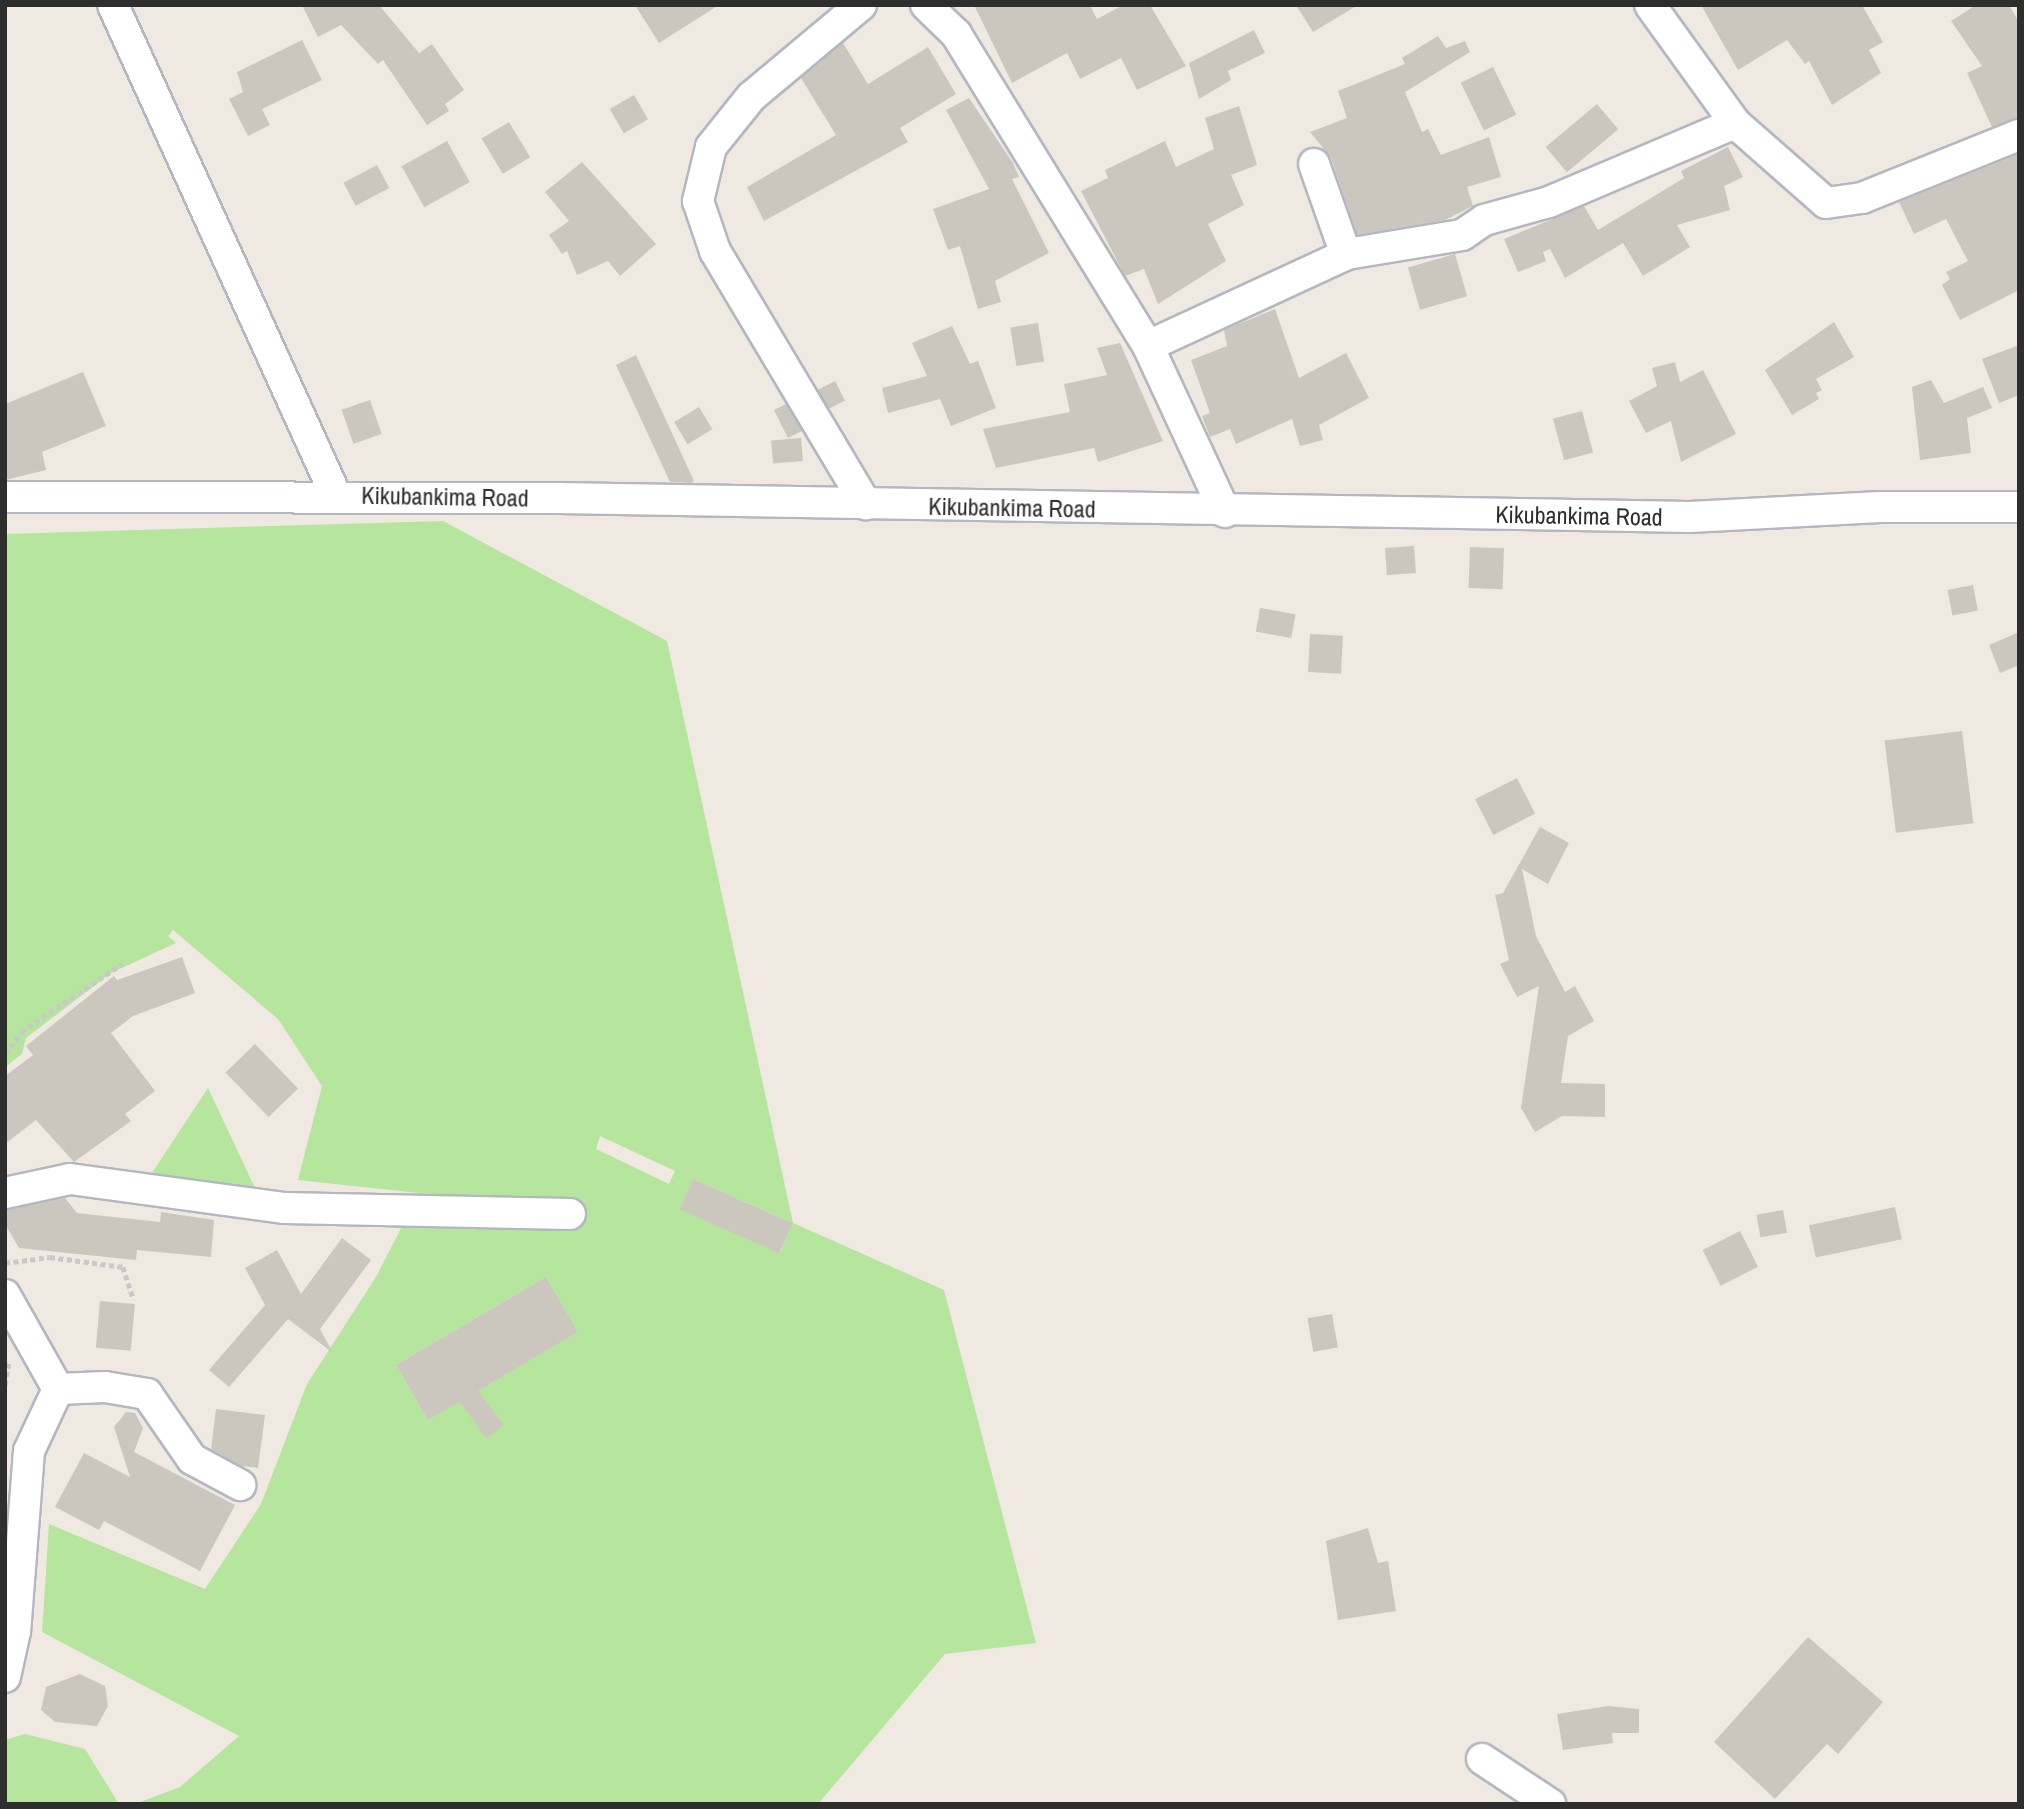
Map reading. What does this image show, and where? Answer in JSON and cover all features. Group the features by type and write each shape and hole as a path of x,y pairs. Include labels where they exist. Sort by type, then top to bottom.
{"street":[{"path":"113,5 336,496"},
{"path":"861,5 751,97 711,147 698,201 715,251 866,505"},
{"path":"926,5 956,34 1148,346 1225,512"},
{"path":"1650,5 1735,123 1826,203 1862,198 2019,135"},
{"path":"1148,346 1346,255 1462,235 1484,220 1549,202 1735,123"},
{"path":"1314,164 1346,255"},
{"name":"Kikubankima Road","path":"5,497 336,496 1225,512 1690,517 1880,507 2019,507"},
{"path":"5,1193 70,1179 285,1208 570,1214"},
{"path":"5,1295 58,1389"},
{"path":"58,1389 104,1387 147,1394 192,1458 240,1485"},
{"path":"5,1677 15,1632 29,1451 58,1389"},
{"path":"1482,1759 1550,1804"}],"path":[{"path":"5,1054 21,1032 122,964"},
{"path":"5,1263 50,1257 123,1267 133,1297"}],"green space":[{"path":"443,521 667,641 793,1223 944,1290 1036,1643 945,1654 818,1804 135,1804 180,1787 239,1736 42,1632 49,1524 205,1589 261,1504 307,1384 376,1277 419,1193 298,1180 322,1086 278,1019 173,930 168,936 176,943 111,973 26,1038 22,1054 5,1067 5,534","holes":["600,1136 675,1171 669,1184 596,1149","693,1179 792,1223 780,1253 680,1209","546,1277 578,1332 428,1420 396,1365"]},
{"path":"208,1088 255,1188 148,1179"},
{"path":"25,1734 85,1749 119,1804 5,1804 5,1740"}],"building":[{"path":"302,5 379,5 419,53 432,44 464,90 445,104 449,111 427,125 383,60 378,64 341,25 318,37"},
{"path":"635,5 719,5 659,43"},
{"path":"974,5 1090,5 1097,19 1123,5 1150,5 1186,66 1137,90 1121,58 1080,79 1067,53 1012,83"},
{"path":"1296,5 1358,5 1313,32"},
{"path":"1701,5 1862,5 1883,42 1869,50 1881,73 1832,105 1809,61 1805,64 1787,40 1738,70"},
{"path":"1976,5 2009,5 2019,22 2019,118 1992,127 1967,73 1982,66 1951,21"},
{"path":"1254,30 1265,53 1228,71 1231,80 1199,99 1189,63"},
{"path":"1438,36 1446,48 1465,41 1470,52 1405,92 1422,132 1428,129 1441,155 1489,137 1501,177 1467,187 1473,206 1445,220 1357,235 1331,158 1310,132 1347,118 1338,91 1405,64 1402,58"},
{"path":"302,40 322,80 262,109 270,125 248,136 229,99 243,92 237,72"},
{"path":"843,43 868,84 928,47 956,94 900,128 908,142 764,221 747,187 836,135 801,78"},
{"path":"1493,67 1516,115 1484,130 1461,83"},
{"path":"634,95 648,119 624,133 610,109"},
{"path":"969,98 1013,163 1019,177 1012,179 1049,253 995,281 1001,302 978,309 960,246 948,250 933,209 989,189 946,110"},
{"path":"1597,104 1618,129 1567,172 1546,147"},
{"path":"1239,106 1257,165 1231,175 1244,205 1208,224 1226,261 1158,304 1144,269 1125,276 1081,191 1108,178 1105,170 1165,141 1176,167 1214,149 1205,118"},
{"path":"509,122 530,157 503,174 482,138"},
{"path":"447,141 470,182 424,207 402,166"},
{"path":"1728,147 1743,177 1724,186 1730,210 1677,225 1690,247 1643,276 1623,243 1565,278 1550,249 1543,252 1546,261 1518,272 1504,239 1584,206 1598,230 1684,178 1681,171"},
{"path":"2019,154 2019,290 1960,320 1942,285 1950,279 1946,272 1968,261 1946,219 1914,234 1899,202"},
{"path":"582,162 656,244 620,276 608,261 577,275 567,251 562,254 549,235 569,221 545,192"},
{"path":"377,165 389,188 356,206 343,183"},
{"path":"1455,254 1467,296 1420,310 1408,268"},
{"path":"1275,309 1299,378 1346,353 1369,398 1319,425 1323,440 1300,446 1292,419 1236,444 1230,429 1210,437 1202,416 1210,413 1191,360 1227,346 1224,330"},
{"path":"1834,322 1854,357 1816,379 1822,390 1816,393 1819,399 1792,415 1765,370"},
{"path":"1038,323 1044,362 1016,366 1010,327"},
{"path":"952,326 970,364 978,361 996,408 951,426 940,399 888,413 882,388 927,376 912,343"},
{"path":"1120,343 1163,441 1098,462 1094,448 996,468 983,429 1070,412 1064,384 1107,375 1097,348"},
{"path":"2019,345 2019,395 1999,403 1982,359"},
{"path":"636,355 694,481 691,483 670,482 616,365"},
{"path":"1675,362 1680,382 1703,370 1736,434 1681,462 1671,421 1646,433 1629,401 1657,386 1652,368"},
{"path":"83,372 106,426 42,452 46,470 5,480 5,404"},
{"path":"1931,380 1944,403 1983,387 1992,408 1967,418 1971,453 1920,460 1912,387"},
{"path":"835,381 845,401 828,409 818,390"},
{"path":"370,400 382,434 353,444 342,410"},
{"path":"786,404 802,431 788,438 774,410"},
{"path":"699,407 712,429 688,444 674,422"},
{"path":"1582,411 1593,453 1564,460 1553,419"},
{"path":"801,438 803,461 773,464 771,441"},
{"path":"1414,546 1416,573 1387,575 1385,548"},
{"path":"1470,547 1504,548 1503,589 1469,588"},
{"path":"1973,585 1978,611 1952,615 1947,590"},
{"path":"1260,608 1295,614 1291,638 1256,632"},
{"path":"2019,632 2019,665 2000,673 1989,645"},
{"path":"1310,634 1343,636 1341,674 1308,672"},
{"path":"1962,731 1973,823 1896,833 1885,741"},
{"path":"1517,778 1535,814 1493,835 1475,799"},
{"path":"1540,827 1569,843 1548,884 1522,869 1536,936 1565,992 1575,986 1594,1021 1568,1036 1561,1083 1605,1084 1605,1117 1562,1116 1535,1132 1521,1108 1539,986 1517,997 1500,964 1509,960 1495,895 1503,893"},
{"path":"182,957 195,993 133,1016 111,1033 155,1091 125,1114 131,1121 74,1162 36,1120 5,1144 5,1076 33,1055 26,1046 114,976 117,980"},
{"path":"255,1044 298,1089 269,1117 226,1072"},
{"path":"693,1179 793,1223 779,1253 680,1209"},
{"path":"65,1198 77,1213 160,1222 161,1212 214,1220 211,1257 137,1250 136,1260 19,1248 5,1224 5,1210"},
{"path":"1895,1207 1902,1239 1816,1258 1809,1225"},
{"path":"1783,1210 1787,1233 1760,1237 1756,1215"},
{"path":"1740,1231 1758,1267 1721,1286 1703,1250"},
{"path":"342,1238 371,1260 320,1329 333,1353 288,1319 229,1387 209,1370 265,1305 245,1268 277,1250 301,1294"},
{"path":"546,1277 578,1332 478,1391 504,1425 486,1438 460,1402 428,1420 396,1365"},
{"path":"100,1301 135,1304 131,1351 96,1348"},
{"path":"1332,1314 1338,1347 1313,1352 1307,1318"},
{"path":"216,1409 265,1415 258,1468 241,1466 211,1449"},
{"path":"126,1412 135,1413 143,1428 134,1452 235,1505 200,1571 104,1521 99,1530 55,1507 84,1453 130,1477 114,1427"},
{"path":"1368,1528 1378,1563 1388,1561 1396,1611 1338,1620 1326,1541"},
{"path":"1808,1637 1883,1702 1838,1754 1827,1744 1775,1799 1714,1742"},
{"path":"80,1674 105,1686 108,1706 97,1726 55,1722 41,1710 46,1687"},
{"path":"1608,1706 1639,1709 1639,1733 1612,1733 1613,1743 1563,1750 1557,1714"}]}
